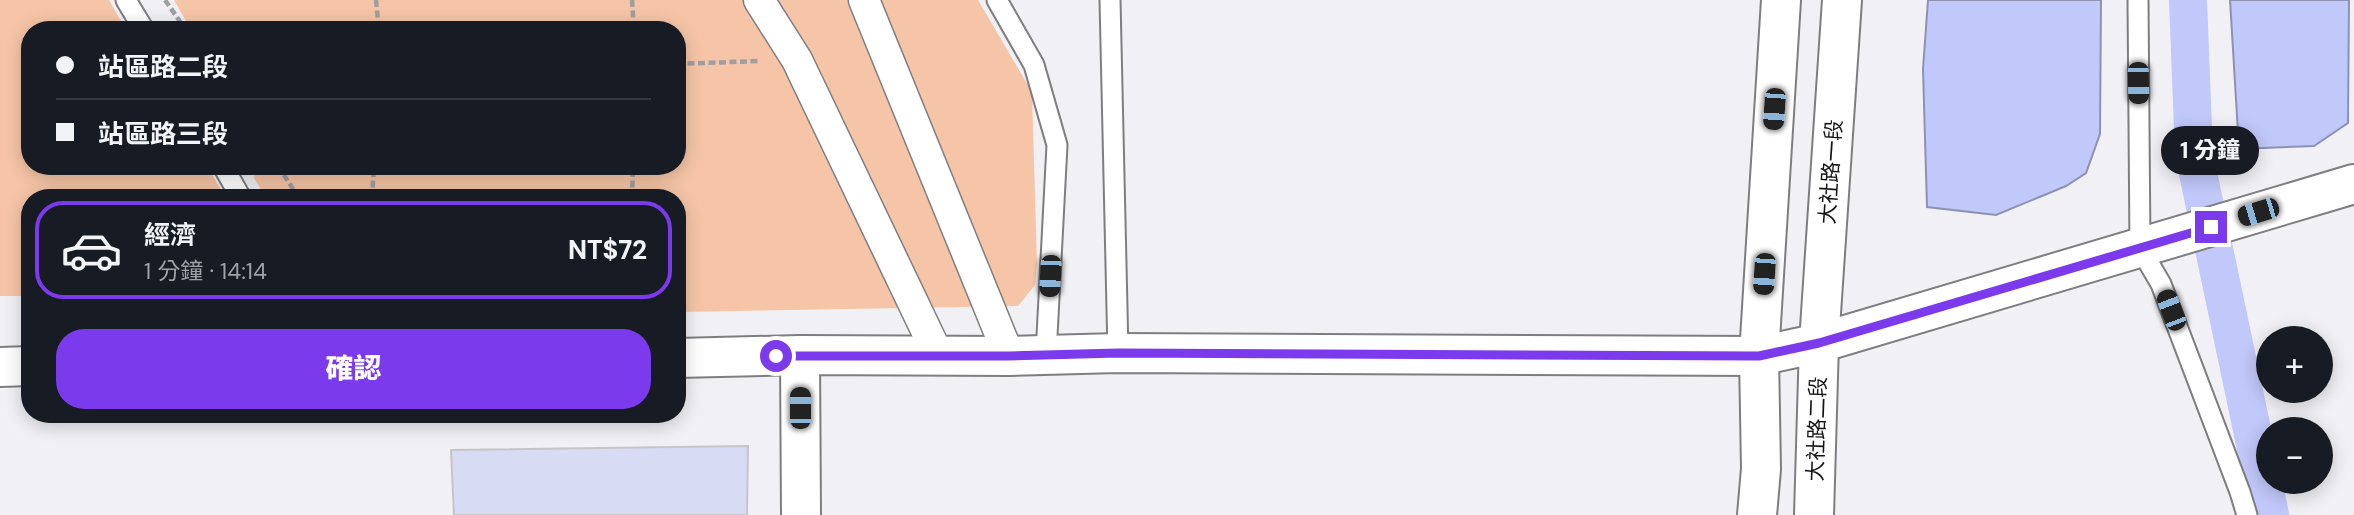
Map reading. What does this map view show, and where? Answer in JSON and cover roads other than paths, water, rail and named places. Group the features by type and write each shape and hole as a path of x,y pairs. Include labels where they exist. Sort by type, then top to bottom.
{"street":[{"path":"759,0 797,60 939,357"},
{"path":"864,0 1028,356"},
{"path":"1758,515 1762,469 1759,356 1781,0"},
{"name":"大社路一段","path":"1819,343 1842,0"},
{"path":"686,358 1118,353 1759,356 1819,343 2354,184"},
{"name":"大社路二段","path":"1814,515 1819,343"},
{"path":"800,355 801,515"},
{"path":"0,367 21,366"}],"lane":[{"path":"126,0 139,21"},
{"path":"997,0 1034,65 1058,145 1028,356"},
{"path":"1110,0 1118,353"},
{"path":"2138,0 2140,248 2161,284 2247,515"}],"water":[{"path":"1928,0 2101,0 2100,134 2086,173 2066,186 1996,215 1927,207 1923,69"},
{"path":"2230,0 2349,0 2348,123 2314,146 2239,149"}],"waterway":[{"path":"2188,0 2194,154 2270,515"}]}
